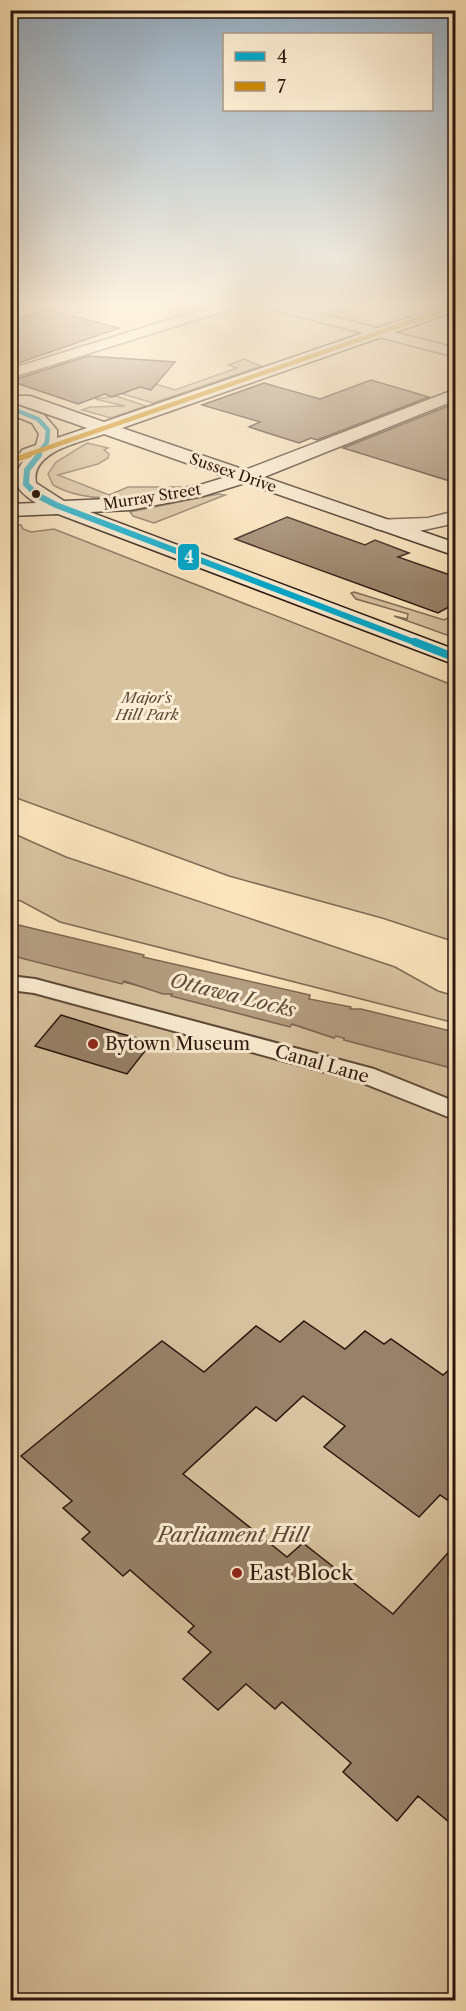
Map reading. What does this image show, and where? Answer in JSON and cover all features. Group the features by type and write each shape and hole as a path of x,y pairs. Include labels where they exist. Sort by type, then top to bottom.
{"main road":[{"name":"Sussex Drive","path":"21,400 451,548"},
{"path":"10,461 185,400"},
{"name":"Murray Street","path":"10,510 65,508 165,498 246,477 441,400"},
{"path":"10,408 38,419 44,424 49,435 43,450 27,470 27,484 40,496 65,508 456,658"}],"street":[{"path":"381,524 410,526 449,519"},
{"path":"449,519 437,528 436,534 451,548"},
{"name":"Canal Lane","path":"10,983 35,986 366,1075 456,1112"}],"green space":[{"path":"99,400 128,400 146,406 111,418 82,410 90,407 125,406"},
{"path":"142,400 162,400 153,403"},
{"path":"87,443 108,448 104,450 109,454 108,458 98,464 58,475 109,495 128,487 185,487 152,494 101,498 68,492 53,485 48,474 56,462"},
{"path":"218,494 225,495 154,523 133,516 130,512"},
{"name":"Major's Hill Park","path":"11,525 21,525 23,529 31,532 54,529 455,686 455,942 382,918 229,876 11,796"},
{"path":"351,593 444,620 455,614 455,638 394,616 407,619 408,614 356,599"},
{"path":"10,832 66,857 395,967 438,991 455,996 455,1023 60,922 21,901 11,899"},
{"name":"Parliament Hill","path":"11,954 292,1024 334,1038 335,1035 344,1040 456,1069 455,2000 11,2000"}],"water":[{"name":"Ottawa Locks","path":"10,923 144,955 143,957 310,995 309,999 455,1032 455,1069 344,1040 344,1038 336,1036 334,1038 292,1024 290,1027 171,996 172,994 163,994 124,981 122,984 21,958 11,954"}],"building":[{"path":"66,400 89,400 78,404"},
{"path":"217,400 422,400 317,440 311,438 299,443 249,427 260,422 202,405"},
{"path":"456,404 456,483 343,448"},
{"path":"287,517 365,545 375,540 409,553 398,557 456,577 456,603 438,613 235,539"},
{"name":"Bytown Museum","path":"61,1015 152,1042 127,1074 35,1046"},
{"name":"East Block","path":"304,1321 345,1349 365,1331 384,1344 391,1339 443,1375 456,1364 456,1506 440,1495 419,1517 324,1447 345,1426 303,1396 276,1421 256,1407 183,1474 287,1557 303,1543 393,1614 456,1544 456,1828 418,1796 397,1821 343,1772 351,1763 282,1702 275,1709 246,1684 218,1710 183,1679 211,1652 188,1632 194,1626 130,1570 123,1576 82,1539 90,1532 63,1508 72,1501 21,1456 162,1341 204,1372 256,1326 280,1342"}],"transit line":[{"name":"7","path":"10,461 186,400"},
{"name":"4","path":"10,408 38,419 48,430 45,446 28,467 25,477 26,484 37,495 91,520 456,658"}],"place":[{"name":"Bytown Museum","path":"93,1044"},
{"name":"East Block","path":"237,1573"}]}
